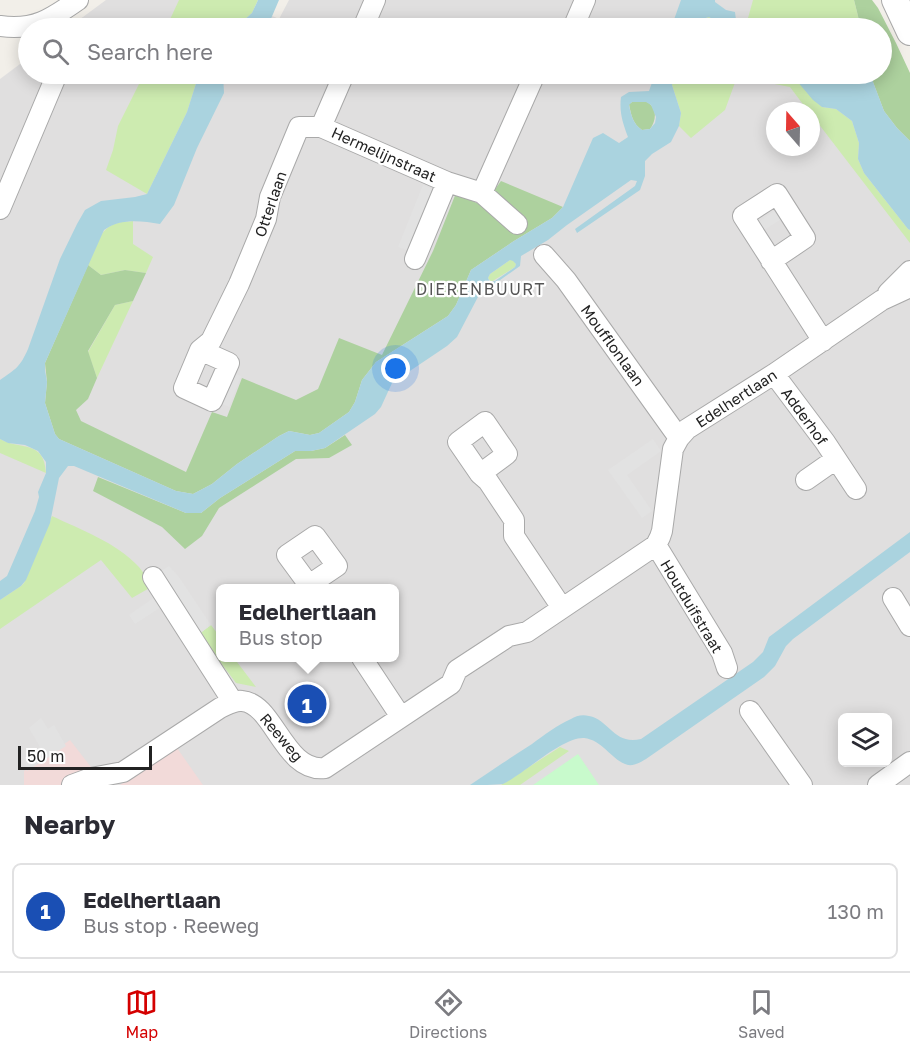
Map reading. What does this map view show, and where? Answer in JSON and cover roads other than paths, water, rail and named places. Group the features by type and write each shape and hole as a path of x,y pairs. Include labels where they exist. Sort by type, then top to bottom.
{"street":[{"path":"61,18 78,0"},
{"path":"367,18 375,0"},
{"path":"577,18 585,0"},
{"path":"896,0 910,32"},
{"path":"0,27 18,28"},
{"path":"2,198 53,84"},
{"path":"321,127 340,84"},
{"path":"482,193 531,84"},
{"name":"Otterlaan","path":"200,350 210,341 236,290 266,219 270,197 299,127 321,127"},
{"name":"Hermelijnstraat","path":"321,127 447,182 482,193 518,224"},
{"name":"Hermelijnstraat","path":"415,259 447,182"},
{"name":"Moufflonlaan","path":"543,255 566,279 679,438"},
{"path":"771,261 823,341"},
{"name":"Edelhertlaan","path":"882,300 910,271"},
{"name":"Edelhertlaan","path":"679,438 687,429 774,374 882,300 910,287"},
{"name":"Adderhof","path":"774,374 837,459 856,489"},
{"path":"323,772 451,684 457,670 509,636 527,632 656,545 662,531 673,449 679,438"},
{"name":"Adderhof","path":"806,480 837,459"},
{"path":"480,474 488,481 514,520 514,536 562,608"},
{"name":"Houtduifstraat","path":"656,545 722,653 727,668"},
{"path":"72,785 91,778 123,772 220,708 233,702 153,578"},
{"path":"893,598 910,626"},
{"path":"365,662 401,717"},
{"name":"Reeweg","path":"233,702 243,701 260,710 297,759 323,772"},
{"path":"750,711 802,785"},
{"path":"878,785 910,762"}],"water":[{"path":"258,0 279,0 271,18 246,18 252,13"},
{"path":"681,0 715,0 726,10 735,12 736,18 709,17 675,18"},
{"path":"196,84 224,84 224,93 197,148 174,205 160,224 124,222 104,230 45,363 47,382 45,403 55,434 59,439 176,491 193,494 212,484 279,436 289,431 310,435 319,433 349,412 362,380 376,362 448,316 456,305 471,270 552,218 563,207 593,138 603,133 619,143 628,137 622,118 621,97 629,92 649,91 651,84 672,84 681,113 679,126 671,142 645,161 645,176 640,190 577,233 575,229 635,186 637,181 631,180 548,240 521,256 520,266 479,295 457,337 392,383 381,407 375,414 325,448 295,451 220,498 201,513 186,513 74,466 68,466 59,478 50,523 26,580 0,600 0,581 7,576 35,511 38,492 46,473 46,462 38,451 25,445 8,443 0,439 0,380 17,367 28,349 60,259 85,210 101,201 147,194 187,112","holes":["632,102 646,102 651,105 656,117 650,129 642,130 634,122 629,105","510,260 516,264 515,267 490,282 488,278 490,274"]},
{"path":"799,84 874,84 884,111 910,141 910,230 864,173 858,159 859,143 852,121 836,109 822,107 820,102 816,102"},
{"path":"910,532 910,552 793,639 786,646 775,666 764,677 644,760 628,765 622,763 597,742 584,738 575,739 554,749 503,784 470,785 556,727 577,716 586,715 596,718 624,738 641,739 753,662 763,652 769,637"}],"place":[{"name":"Edelhertlaan","path":"307,704"}],"district":[{"name":"DIERENBUURT","path":"481,289"}]}
